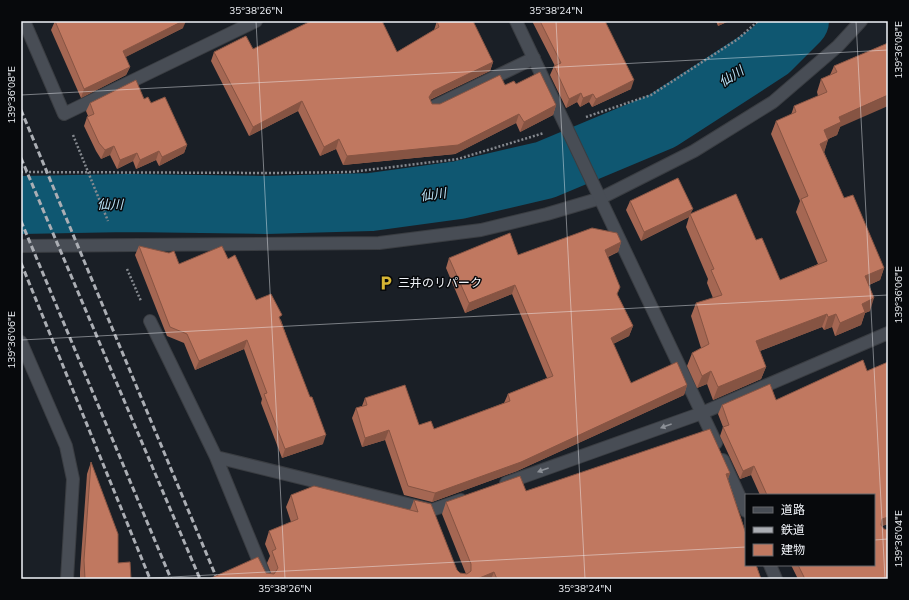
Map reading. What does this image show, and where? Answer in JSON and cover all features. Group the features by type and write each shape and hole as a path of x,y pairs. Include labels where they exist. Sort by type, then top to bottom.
{"street":[{"path":"24,21 64,114 256,21"},
{"path":"516,21 595,184 745,509"},
{"path":"21,246 379,243 481,230 547,214 601,198 694,152 773,102 838,46 861,21"},
{"path":"433,107 534,58"},
{"path":"150,321 216,457 266,579"},
{"path":"498,486 702,413 888,334"},
{"path":"21,342 66,446 73,479 67,579"},
{"path":"216,457 432,510 469,497"},
{"path":"770,566 776,579"}],"path":[{"path":"21,172 351,172 458,158 540,135 568,129 650,95 738,39 758,21"},
{"path":"64,114 111,228"},
{"path":"119,246 122,259 150,321"}],"building":[{"path":"55,21 183,21 123,51 130,67 84,89"},
{"path":"311,21 382,21 397,52 439,27 437,21 473,21 493,62 433,91 429,97 432,104 440,104 500,75 505,85 514,81 516,84 540,72 556,105 524,122 519,114 458,145 347,156 339,139 324,147 302,101 253,127 214,52 246,36 253,49"},
{"path":"540,21 605,21 634,80 596,99 593,94 583,98 581,93 569,99 554,66 561,63"},
{"path":"888,43 888,95 839,117 841,122 824,130 828,140 820,144 844,198 853,195 884,268 865,276 874,298 862,304 865,312 840,323 836,314 828,317 827,314 756,341 766,367 718,387 711,371 702,376 692,353 709,344 696,303 722,295 711,270 714,269 690,214 736,194 756,240 762,238 780,280 827,261 801,199 808,196 776,121 796,112 794,106 827,92 821,79 837,72 834,66"},
{"path":"136,80 144,99 148,97 151,103 165,97 187,145 162,157 159,151 140,160 137,153 120,160 114,146 105,150 99,143 87,117 94,114 90,103"},
{"path":"678,178 693,209 644,232 630,201"},
{"path":"592,228 617,233 621,242 605,250 620,287 617,294 633,326 611,338 631,383 677,362 687,385 521,462 435,493 408,486 389,430 365,438 356,408 367,405 365,398 405,385 419,425 431,421 434,429 510,401 508,394 553,376 515,285 469,303 449,258 510,233 518,255"},
{"path":"139,246 169,253 174,251 179,264 222,246 228,259 235,255 256,300 271,294 282,315 279,317 326,435 285,449 264,394 267,393 247,340 199,361 187,334 170,327"},
{"path":"863,360 867,371 888,362 888,517 882,519 881,525 884,529 888,530 888,579 805,579 798,566 875,566 875,494 767,494 754,466 743,471 723,427 729,425 722,405 770,384 776,400"},
{"path":"710,429 730,473 726,474 745,531 745,566 756,566 761,579 497,579 494,572 477,579 209,579 258,557 266,573 274,574 278,568 272,551 276,549 269,531 298,519 291,495 314,486 418,512 414,500 431,504 457,570 460,573 467,574 471,571 471,564 446,502 520,476 526,491"},
{"path":"91,462 118,534 118,563 130,562 131,579 85,579 84,560"}],"waterway":[{"name":"仙川","path":"21,205 128,203 266,205 371,202 459,190 545,170 662,121 770,51 800,21"}],"railway":[{"path":"21,110 217,579"},
{"path":"21,158 200,579"},
{"path":"21,221 171,579"},
{"path":"21,263 150,579"}],"place":[{"name":"三井のリパーク","path":"386,283"}]}
